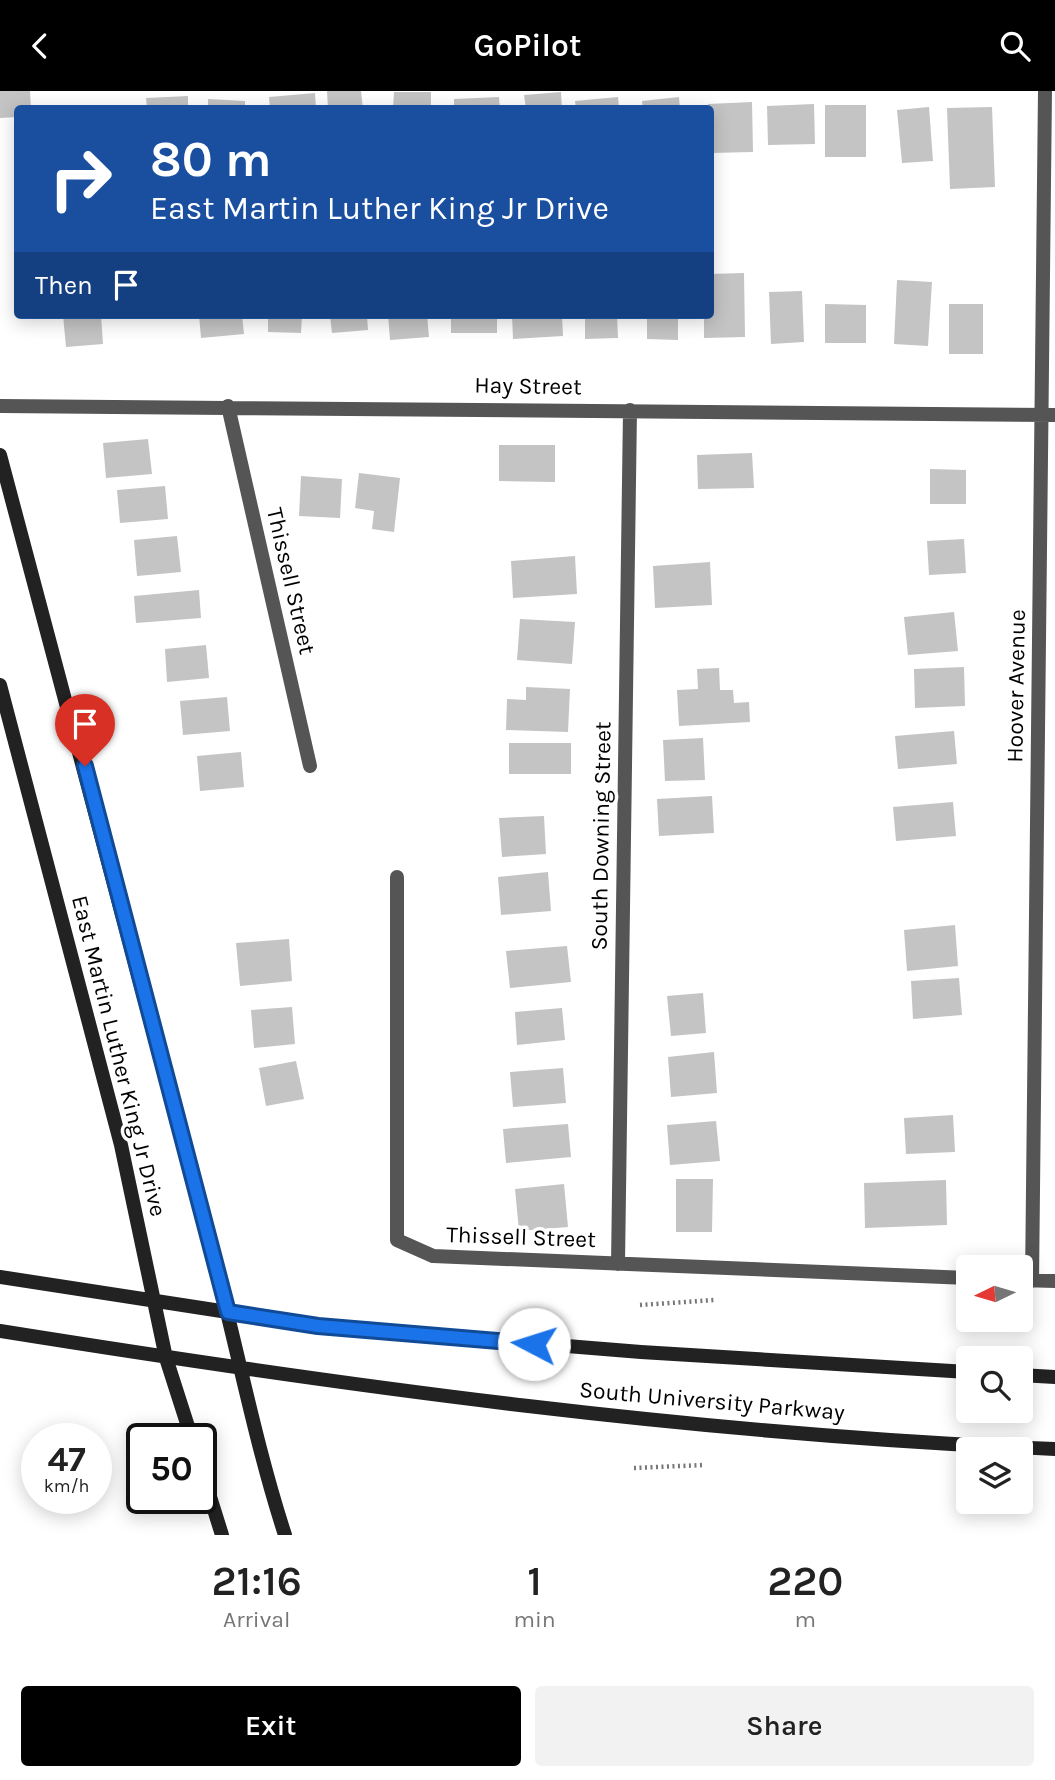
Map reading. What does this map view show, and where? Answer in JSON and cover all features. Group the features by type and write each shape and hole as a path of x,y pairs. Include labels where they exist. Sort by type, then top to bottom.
{"main road":[{"name":"East Martin Luther King Jr Drive","path":"0,455 79,740 228,1312 272,1496 285,1535"},
{"name":"East Martin Luther King Jr Drive","path":"0,685 121,1145 152,1300 166,1358 187,1423"},
{"name":"South University Parkway","path":"0,1277 318,1326 641,1352 956,1371"},
{"name":"South University Parkway","path":"0,1331 242,1370 547,1411 1055,1449"},
{"path":"1033,1376 1055,1377"},
{"path":"215,1514 222,1535"}],"street":[{"name":"Hoover Avenue","path":"1027,1255 1048,415 1045,91"},
{"name":"Hay Street","path":"0,406 1048,415"},
{"name":"Thissell Street","path":"228,406 310,766"},
{"name":"South Downing Street","path":"618,1264 630,410"},
{"name":"Thissell Street","path":"397,877 397,1240 433,1256 956,1278"},
{"path":"1033,1281 1055,1281"}],"path":[{"path":"640,1305 714,1300"},
{"path":"634,1468 704,1465"}],"building":[{"path":"0,91 30,91 31,105 14,105 14,117 0,118"},
{"path":"327,91 361,91 363,105 328,105"},
{"path":"394,92 431,92 431,105 393,105"},
{"path":"561,92 562,105 525,105 524,95"},
{"path":"315,93 316,105 270,105 269,97"},
{"path":"188,96 188,105 147,105 146,98"},
{"path":"499,97 500,105 454,105 454,99"},
{"path":"618,97 619,105 576,105 575,101"},
{"path":"679,97 680,105 642,105 642,101"},
{"path":"208,99 245,101 245,105 208,105"},
{"path":"752,102 753,152 714,153 714,105 708,104"},
{"path":"814,104 815,144 768,145 767,106"},
{"path":"825,105 866,105 866,157 825,157"},
{"path":"929,107 933,161 902,163 897,110"},
{"path":"992,107 995,187 950,189 947,108"},
{"path":"744,273 745,337 704,338 704,319 714,319 714,274"},
{"path":"897,280 932,282 928,346 894,344"},
{"path":"802,291 804,342 771,344 769,292"},
{"path":"825,304 866,305 866,343 825,343"},
{"path":"949,304 983,304 983,354 949,354"},
{"path":"63,319 101,319 103,344 66,347"},
{"path":"199,319 242,319 244,334 201,338"},
{"path":"268,319 302,319 301,333 268,332"},
{"path":"330,319 367,319 368,330 332,333"},
{"path":"388,319 427,319 429,337 390,340"},
{"path":"451,319 497,319 497,333 451,333"},
{"path":"512,319 562,319 563,336 513,339"},
{"path":"585,319 617,319 618,338 585,339"},
{"path":"647,319 678,319 678,340 647,339"},
{"path":"148,439 152,474 106,478 103,443"},
{"path":"499,445 555,445 555,482 499,481"},
{"path":"752,453 754,488 698,489 697,455"},
{"path":"930,469 966,470 966,504 930,504"},
{"path":"359,473 400,478 394,532 372,529 374,511 355,508"},
{"path":"301,476 342,479 340,518 299,516"},
{"path":"165,486 168,519 120,523 117,490"},
{"path":"177,536 181,572 137,576 134,540"},
{"path":"964,539 966,573 929,575 927,541"},
{"path":"575,556 577,594 513,598 511,561"},
{"path":"710,562 712,605 655,608 653,566"},
{"path":"199,590 201,618 136,623 134,596"},
{"path":"954,612 958,651 908,655 904,617"},
{"path":"520,619 575,622 572,664 517,660"},
{"path":"206,645 209,678 167,682 165,649"},
{"path":"964,667 965,706 915,708 914,669"},
{"path":"719,668 720,690 733,690 734,703 749,702 750,722 679,726 677,690 698,689 697,669"},
{"path":"526,687 570,689 568,732 506,730 507,699 526,700"},
{"path":"227,697 230,731 183,735 180,701"},
{"path":"954,731 957,764 898,769 895,736"},
{"path":"703,738 705,780 665,781 663,740"},
{"path":"509,743 571,743 571,774 509,774"},
{"path":"241,752 244,787 200,791 197,756"},
{"path":"712,796 714,833 659,836 657,799"},
{"path":"953,802 956,836 896,841 893,807"},
{"path":"544,816 546,854 502,857 499,818"},
{"path":"548,872 551,911 501,915 498,877"},
{"path":"955,925 958,966 907,971 904,930"},
{"path":"289,939 292,981 240,986 236,943"},
{"path":"567,946 571,982 510,988 506,951"},
{"path":"959,978 962,1015 913,1019 911,981"},
{"path":"703,993 706,1033 671,1036 667,996"},
{"path":"292,1007 295,1044 254,1048 251,1010"},
{"path":"562,1008 565,1040 517,1045 515,1012"},
{"path":"714,1052 717,1093 671,1097 668,1057"},
{"path":"296,1061 304,1099 266,1106 259,1068"},
{"path":"563,1068 566,1103 513,1107 510,1072"},
{"path":"953,1115 955,1152 906,1154 904,1118"},
{"path":"716,1121 720,1161 670,1165 667,1125"},
{"path":"568,1124 571,1157 506,1163 503,1129"},
{"path":"676,1179 713,1179 712,1232 676,1232"},
{"path":"946,1180 947,1225 865,1228 864,1183"},
{"path":"564,1184 568,1227 519,1231 515,1189"}],"route":[{"path":"85,766 228,1312 318,1326 534,1344"}]}
